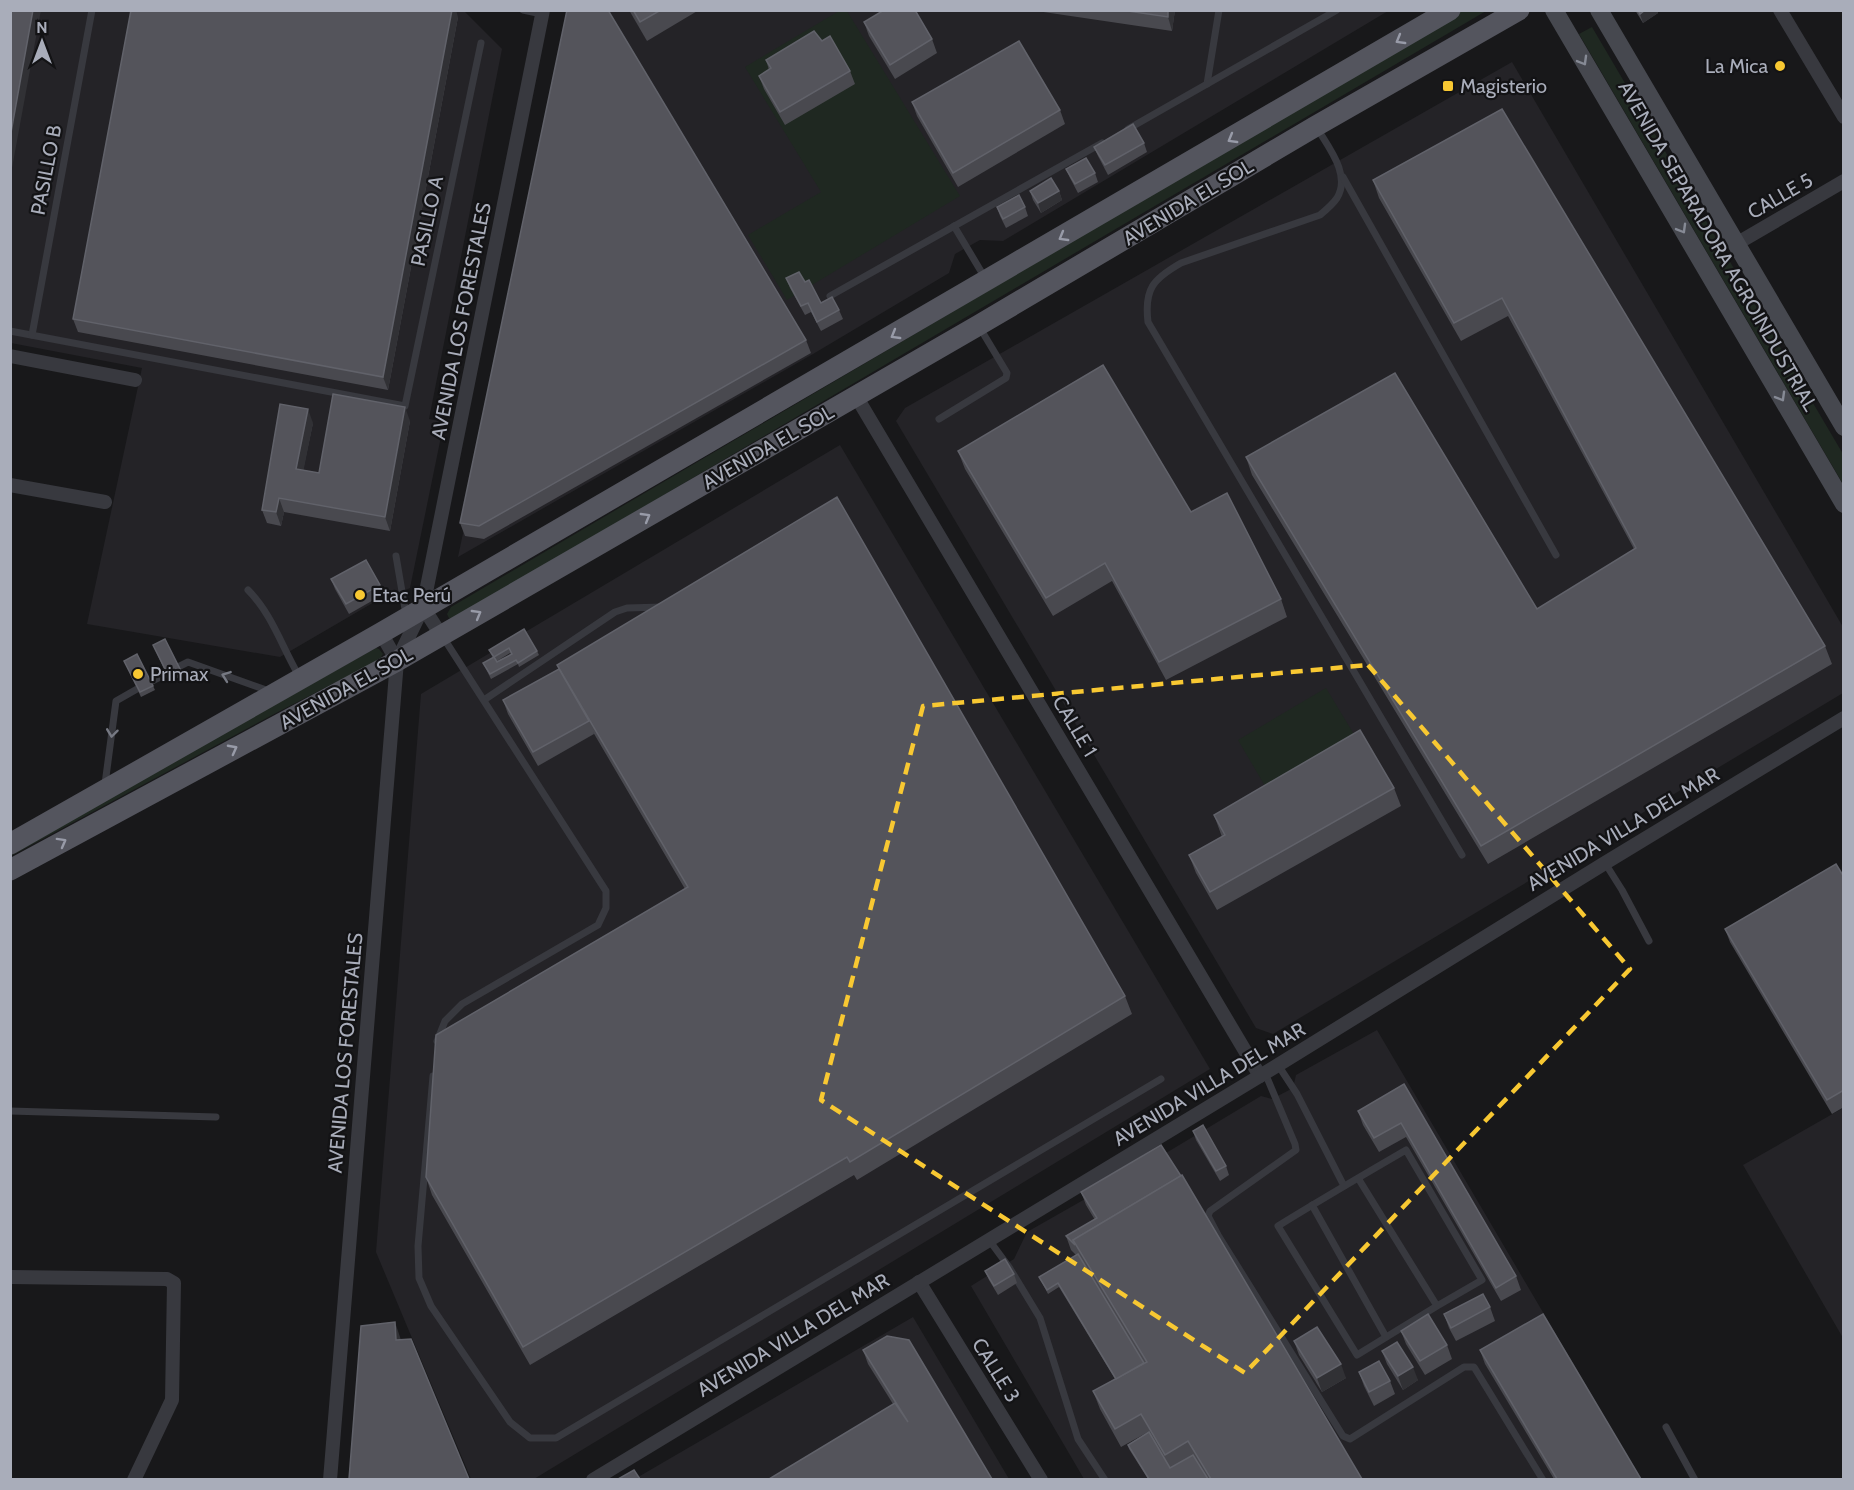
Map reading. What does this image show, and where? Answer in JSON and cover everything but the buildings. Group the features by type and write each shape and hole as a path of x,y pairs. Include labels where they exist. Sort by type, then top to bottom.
{"main road":[{"name":"AVENIDA EL SOL","path":"10,870 397,661 1519,10"},
{"name":"AVENIDA EL SOL","path":"10,844 381,633 987,281 1441,13"}],"street":[{"name":"AVENIDA SEPARADORA AGROINDUSTRIAL","path":"1554,10 1844,504"},
{"name":"AVENIDA SEPARADORA AGROINDUSTRIAL","path":"1599,10 1844,427"},
{"path":"1780,10 1844,117"},
{"name":"AVENIDA LOS FORESTALES","path":"330,1479 397,661 415,612 542,12"},
{"name":"CALLE 5","path":"1736,244 1844,181"},
{"path":"10,356 135,380"},
{"name":"CALLE 1","path":"856,396 1268,1071"},
{"path":"10,486 105,502"},
{"path":"415,612 441,635"},
{"path":"381,633 397,661"},
{"name":"AVENIDA VILLA DEL MAR","path":"593,1479 1268,1071 1605,862 1844,718"},
{"path":"10,1276 167,1279 174,1283 172,1400 134,1479"},
{"name":"CALLE 3","path":"919,1282 1041,1479"}],"lane":[{"name":"PASILLO B","path":"32,335 92,10"},
{"path":"523,10 542,12"},
{"path":"1207,84 1219,10"},
{"path":"1116,135 1337,10"},
{"name":"PASILLO A","path":"32,335 405,406 481,43"},
{"path":"1316,126 1333,155 1341,175 1556,555"},
{"path":"830,296 1106,141"},
{"path":"1341,175 1341,189 1336,200 1320,215 1181,263 1163,274 1150,290 1146,303 1148,322 1462,855"},
{"path":"954,226 987,281"},
{"path":"939,418 1006,378 1007,373 979,325"},
{"path":"10,332 32,335"},
{"path":"396,556 415,612"},
{"path":"248,590 260,602 300,678"},
{"path":"484,700 615,612 627,608 667,607"},
{"path":"436,1044 445,1021 462,1004 598,925 606,908 606,891 441,635"},
{"path":"178,667 188,662 274,693"},
{"path":"150,682 166,674"},
{"path":"105,789 116,701 137,689"},
{"path":"1605,862 1649,941"},
{"path":"434,1067 418,1245 419,1278 430,1306 510,1422 530,1438 556,1438 1161,1079"},
{"path":"1268,1071 1297,1094 1344,1186"},
{"path":"1268,1071 1296,1144 1296,1150 1210,1210 1208,1216 1342,1436 1350,1439 1464,1368 1474,1367 1543,1479"},
{"path":"10,1111 216,1117"},
{"path":"1406,1150 1482,1280 1357,1355 1278,1226 1344,1186 1406,1150"},
{"path":"1358,1178 1437,1306"},
{"path":"1312,1205 1386,1337"},
{"path":"989,1240 1009,1267 1040,1318 1078,1439 1105,1479"},
{"path":"1666,1427 1695,1479"}],"highlighted area":[{"path":"1368,665 1630,969 1245,1373 821,1100 923,706"}],"shaded area":[{"path":"10,11 464,11 502,49 429,419 444,422 410,588 395,595 388,594 280,657 87,624 142,368 11,343"},
{"path":"573,11 1388,11 1003,241 980,240 955,254 949,273 813,354 458,557"},
{"path":"839,11 847,11 960,196 787,300 748,235 821,192 745,67"},
{"path":"1461,11 1486,11 455,618 449,618 447,614 451,607"},
{"path":"1592,27 1843,454 1843,484 1579,34"},
{"path":"1512,62 1843,627 1843,693 1273,1034 1256,1028 896,421 905,408"},
{"path":"840,445 1210,1069 534,1479 471,1479 376,1252 421,694"},
{"path":"376,648 383,654 379,660 11,856 10,852"},
{"path":"1326,688 1361,746 1272,798 1238,740"},
{"path":"1377,1030 1641,1479 1084,1479 971,1286 1014,1259 1027,1232 1261,1096 1272,1099 1293,1088 1296,1075"},
{"path":"1843,1108 1843,1338 1743,1165"},
{"path":"913,1317 1009,1479 633,1480"}],"place":[{"name":"La Mica","path":"1780,66"},
{"name":"Magisterio","path":"1448,86"},
{"name":"Etac Perú","path":"360,595"},
{"name":"Primax","path":"138,674"}]}
